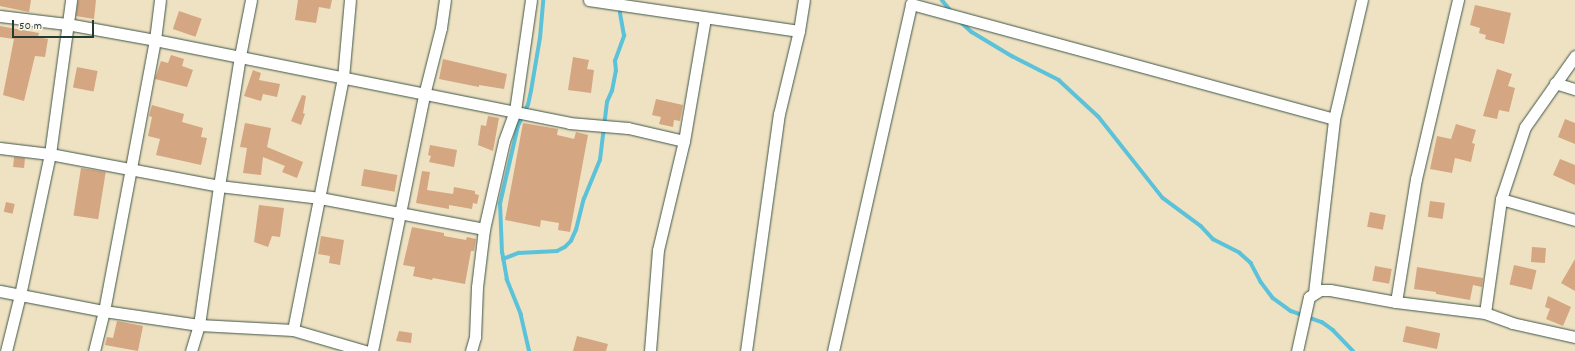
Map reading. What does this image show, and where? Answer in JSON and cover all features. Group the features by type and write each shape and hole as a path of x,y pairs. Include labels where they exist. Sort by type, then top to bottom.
{"street":[{"path":"6,351 20,295 50,154 71,0"},
{"path":"94,351 104,311 131,168 155,40 160,0"},
{"path":"191,351 199,326 219,186 240,56 251,0"},
{"path":"293,330 343,78 350,0"},
{"path":"372,351 424,95 441,28 445,0"},
{"path":"471,351 475,337 477,287 484,229 504,142 515,111 531,0"},
{"path":"589,0 799,31"},
{"path":"746,351 779,114 799,31 804,0"},
{"path":"1314,293 1334,119 1362,0"},
{"path":"1396,302 1416,179 1458,0"},
{"path":"833,351 911,4 1334,119"},
{"path":"0,16 67,24 155,40 569,123 628,128 684,141"},
{"path":"650,351 658,250 684,141 705,18"},
{"path":"1485,313 1501,199 1525,127 1575,56"},
{"path":"1555,83 1575,89"},
{"path":"0,148 50,154 131,168 219,186 320,198 484,229"},
{"path":"1501,199 1575,220"},
{"path":"1297,351 1309,297 1320,290 1330,290 1396,302 1485,313 1512,323 1575,337"},
{"path":"0,291 104,311 199,326 293,330 365,351"}],"building":[{"path":"0,0 31,0 29,12 0,6"},
{"path":"78,0 96,0 94,19 76,16"},
{"path":"298,0 332,0 330,9 319,7 316,23 295,20"},
{"path":"1475,5 1511,13 1504,44 1485,39 1486,35 1479,33 1480,28 1470,25"},
{"path":"179,11 202,19 196,37 173,29"},
{"path":"0,26 39,33 38,37 48,39 45,57 35,56 24,101 3,95 14,39 0,37"},
{"path":"171,55 184,59 182,66 193,70 187,87 155,79 161,61 168,63"},
{"path":"573,57 589,60 587,69 594,70 591,93 568,90"},
{"path":"443,59 507,74 504,89 479,85 479,87 439,79"},
{"path":"77,67 98,71 94,92 73,88"},
{"path":"1497,69 1512,74 1508,86 1515,88 1509,112 1499,110 1497,119 1483,116"},
{"path":"253,70 261,73 259,80 280,84 277,97 263,94 261,101 244,96"},
{"path":"302,95 306,96 303,113 305,114 301,125 291,121"},
{"path":"656,99 683,105 680,121 674,120 673,127 659,124 661,117 652,115"},
{"path":"152,105 184,114 182,122 203,128 201,137 207,138 201,165 156,155 160,139 148,136 152,117 149,116"},
{"path":"488,116 499,118 493,151 478,145 481,125 486,126"},
{"path":"1565,119 1575,123 1575,144 1558,137"},
{"path":"245,123 271,128 267,147 303,162 297,178 282,172 285,166 263,157 261,175 243,173 247,148 240,147"},
{"path":"523,123 558,129 557,135 574,139 576,132 588,135 570,232 558,230 559,223 541,220 540,227 505,220"},
{"path":"1456,124 1476,130 1472,143 1475,144 1471,162 1455,158 1452,173 1430,169 1437,136 1451,139"},
{"path":"430,145 457,150 454,167 429,162 431,156 428,155"},
{"path":"14,157 25,158 24,168 13,167"},
{"path":"1560,159 1575,165 1575,185 1553,175"},
{"path":"81,168 106,172 98,219 73,215"},
{"path":"364,169 397,175 395,192 361,186"},
{"path":"422,171 430,172 427,190 453,194 454,187 475,191 475,194 479,195 477,204 473,203 472,209 449,205 449,209 416,203"},
{"path":"1430,201 1445,203 1443,219 1428,217"},
{"path":"6,202 15,204 13,214 4,212"},
{"path":"259,205 284,208 280,237 272,236 268,247 254,242"},
{"path":"1370,212 1386,215 1383,230 1367,227"},
{"path":"412,227 444,233 444,236 466,240 467,237 476,239 474,251 471,251 465,284 413,276 415,267 403,265"},
{"path":"321,236 344,240 340,265 329,263 330,256 318,254"},
{"path":"1532,247 1546,248 1545,263 1531,262"},
{"path":"1575,259 1575,291 1561,283"},
{"path":"1514,265 1536,270 1532,290 1510,284"},
{"path":"1375,266 1392,269 1389,284 1372,281"},
{"path":"1417,267 1483,278 1482,287 1473,285 1470,300 1436,294 1436,292 1414,289"},
{"path":"1548,296 1571,307 1563,326 1546,319 1550,309 1545,307"},
{"path":"117,321 143,326 138,351 105,345 107,337 113,338"},
{"path":"1406,326 1440,333 1437,349 1403,342"},
{"path":"399,331 412,333 411,343 396,341"},
{"path":"577,336 608,344 606,351 573,351"}],"waterway":[{"path":"529,351 521,315 507,280 502,253 500,204 518,126 528,105 531,91 540,38 543,0"},
{"path":"942,0 952,12"},
{"path":"503,259 519,253 557,251 565,247 571,241 576,230 584,199 600,160 607,102 612,91 616,71 615,61 624,36 620,13 621,6"},
{"path":"960,21 972,32 1012,56 1059,80 1099,117 1163,198 1201,226 1213,239 1240,253 1251,263 1261,282 1273,298 1291,311 1322,322 1333,330 1353,351"}]}
